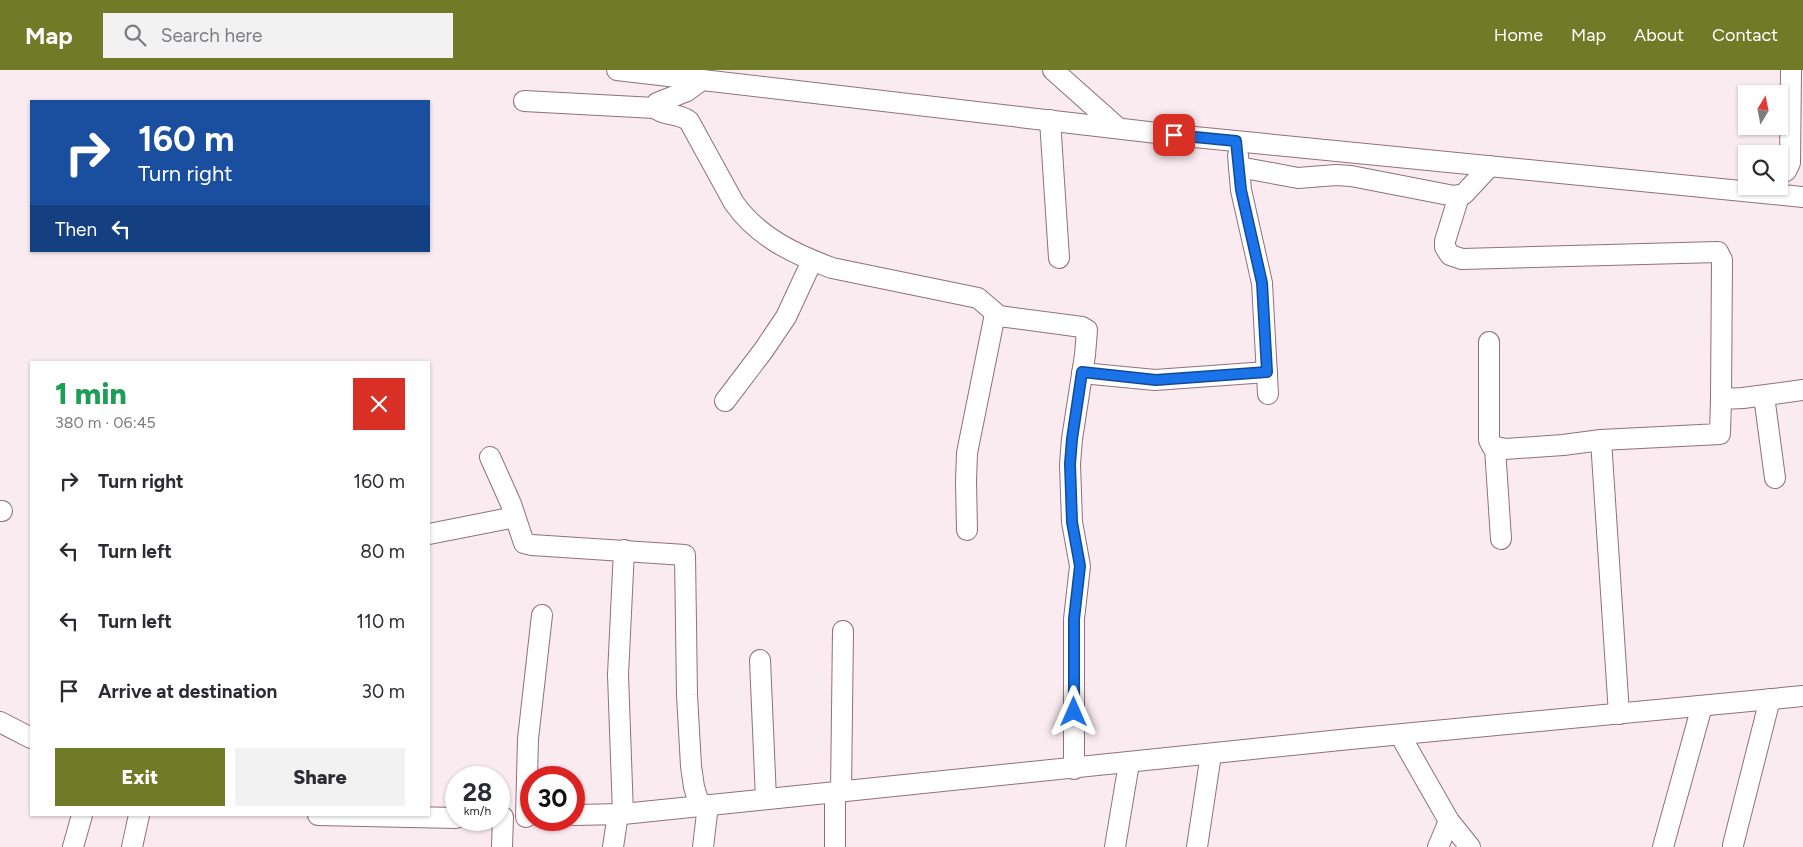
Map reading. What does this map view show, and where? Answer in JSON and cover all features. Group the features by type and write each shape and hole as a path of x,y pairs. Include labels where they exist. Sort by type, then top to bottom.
{"street":[{"path":"617,70 1236,141 1738,188"},
{"path":"1053,70 1118,128"},
{"path":"1788,167 1790,163 1791,70"},
{"path":"656,108 657,103 687,91 702,80"},
{"path":"524,101 656,108 659,111 681,116 689,121 734,203 766,237 812,261 865,275 971,296 982,300 995,314 1002,316 1085,328 1087,333 1070,464 1072,522 1080,566 1074,619 1074,769"},
{"path":"1050,120 1059,258"},
{"path":"1236,141 1241,190 1262,283 1268,394"},
{"path":"1239,167 1290,177 1352,176 1459,196 1470,189 1490,166"},
{"path":"1788,195 1803,197"},
{"path":"1459,196 1445,241 1445,247 1450,255 1462,259 1720,253 1722,260 1720,434 1601,440 1505,449 1495,448 1490,444 1489,436 1490,342"},
{"path":"725,401 786,317 812,261"},
{"path":"967,530 966,480 968,453 995,314"},
{"path":"1082,372 1156,380 1267,372"},
{"path":"1721,399 1764,396 1803,390"},
{"path":"1764,396 1776,478"},
{"path":"1601,440 1619,714"},
{"path":"1495,448 1501,539"},
{"path":"490,457 515,516 520,536 524,543 682,554 685,556 690,766 694,787 704,806 703,847"},
{"path":"430,534 515,516"},
{"path":"613,847 621,814 618,675 624,550"},
{"path":"528,766 528,739 542,615"},
{"path":"835,847 843,631"},
{"path":"760,660 766,799"},
{"path":"585,815 621,814 838,793 1400,735 1803,696"},
{"path":"1733,845 1770,699"},
{"path":"1663,847 1702,706"},
{"path":"0,722 30,737"},
{"path":"1400,735 1449,821 1470,847"},
{"path":"1197,847 1211,754"},
{"path":"1115,847 1128,763"},
{"path":"74,847 82,816"},
{"path":"132,847 138,816"},
{"path":"364,816 445,818"},
{"path":"1438,847 1449,821"},
{"path":"501,831 502,847"}],"route":[{"path":"1074,712 1074,619 1080,566 1072,522 1070,464 1082,372 1156,380 1267,372 1262,283 1241,190 1236,141 1174,135"}]}
